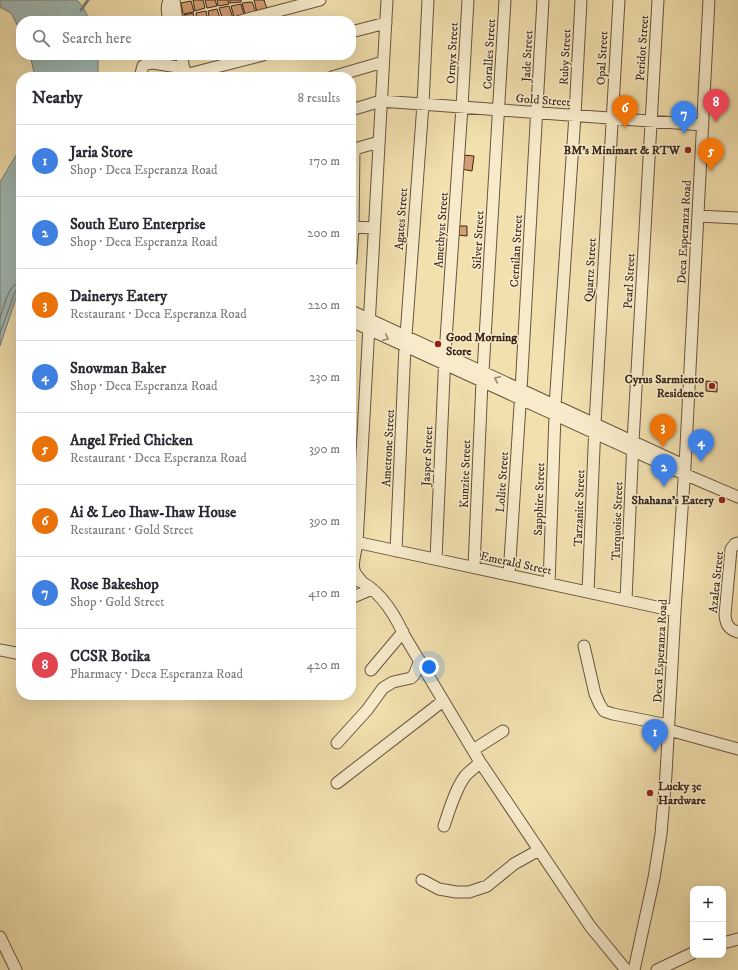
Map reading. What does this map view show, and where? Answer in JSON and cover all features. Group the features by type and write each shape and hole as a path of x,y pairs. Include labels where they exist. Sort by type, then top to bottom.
{"street":[{"path":"168,16 167,4 170,0"},
{"path":"174,0 176,16"},
{"path":"259,16 320,0"},
{"path":"356,513 369,325 387,0"},
{"name":"Agates Street","path":"406,341 423,104 428,0"},
{"name":"Ornyx Street","path":"462,107 468,0"},
{"name":"Coralles Street","path":"499,110 504,0"},
{"name":"Jade Street","path":"537,113 543,0"},
{"name":"Ruby Street","path":"555,410 575,115 581,0"},
{"name":"Opal Street","path":"612,118 618,0"},
{"name":"Peridot Street","path":"651,121 658,0"},
{"name":"Deca Esperanza Road","path":"634,970 654,878 661,834 666,774 709,0"},
{"path":"356,31 386,23"},
{"path":"176,60 179,72"},
{"path":"180,72 181,60"},
{"path":"189,72 241,60"},
{"path":"349,72 384,62"},
{"path":"141,72 142,68 146,64 153,63 175,72"},
{"path":"356,108 381,101"},
{"name":"Gold Street","path":"381,101 703,125"},
{"name":"Amethyst Street","path":"445,359 462,107"},
{"name":"Silver Street","path":"482,377 499,110"},
{"name":"Cernilan Street","path":"521,395 537,113"},
{"name":"Quartz Street","path":"595,429 612,118"},
{"name":"Pearl Street","path":"633,446 651,121"},
{"path":"356,149 379,142"},
{"path":"698,216 738,218"},
{"path":"356,227 374,228"},
{"path":"356,315 369,325"},
{"path":"356,322 369,325 406,341 684,470 695,479 738,498"},
{"name":"Ametrone Street","path":"396,551 406,341"},
{"name":"Jasper Street","path":"436,559 445,359"},
{"name":"Kunzite Street","path":"474,568 482,377"},
{"name":"Lolite Street","path":"509,575 521,395"},
{"name":"Sapphire Street","path":"549,584 555,410"},
{"name":"Tarzanite Street","path":"588,592 595,429"},
{"name":"Turquoise Street","path":"626,600 633,446"},
{"name":"Emerald Street","path":"356,542 675,611"},
{"name":"Azalea Street","path":"738,544 735,544 731,549 725,614 725,621 729,629 738,632"},
{"path":"356,580 372,589 393,614 480,762 590,926 626,970"},
{"path":"356,596 372,589"},
{"path":"371,670 403,632"},
{"path":"584,646 595,694 604,710 613,714 669,728 738,749"},
{"path":"0,650 16,653"},
{"path":"337,743 367,710 384,688 392,682 411,678 414,675 420,661"},
{"path":"337,783 443,701"},
{"path":"473,750 503,731"},
{"path":"444,826 459,787 466,775 480,762"},
{"path":"422,880 439,889 456,892 469,892 487,886 514,864 539,850"},
{"path":"0,937 16,970"},
{"path":"726,942 738,940"},
{"path":"657,970 690,954"}],"water":[{"path":"0,0 77,0 88,16 16,16 16,22 11,13 0,7"},
{"path":"31,60 98,60 98,72 34,72"},
{"path":"16,155 16,299 0,346 0,182"}],"building":[{"path":"193,0 203,0 205,8 195,11"},
{"path":"205,0 215,0 217,6 207,8"},
{"path":"217,0 228,0 229,4 218,6"},
{"path":"230,0 241,0 241,2 230,3"},
{"path":"254,0 264,0 267,9 257,12"},
{"path":"191,1 194,12 183,14 181,3"},
{"path":"252,2 256,12 245,14 242,3"},
{"path":"241,4 244,15 234,16 231,6"},
{"path":"229,6 232,16 222,16 219,8"},
{"path":"217,9 219,16 209,16 208,11"},
{"path":"206,11 207,16 196,16 196,13"},
{"path":"193,13 194,16 184,16"},
{"path":"463,155 474,156 472,171 461,169"},
{"path":"458,226 467,226 467,236 457,235"},
{"name":"Cyrus Sarmiento Residence","path":"706,381 717,382 717,392 706,391"}],"waterway":[{"path":"81,10 88,0"}],"place":[{"name":"CCSR Botika","path":"716,122"},
{"name":"Ai & Leo Ihaw-Ihaw House","path":"625,128"},
{"name":"Rose Bakeshop","path":"684,134"},
{"name":"BM's Minimart & RTW","path":"688,150"},
{"name":"Angel Fried Chicken","path":"711,171"},
{"name":"Good Morning Store","path":"438,344"},
{"name":"Cyrus Sarmiento Residence","path":"712,386"},
{"name":"Dainerys Eatery","path":"663,447"},
{"name":"Snowman Baker","path":"701,462"},
{"name":"South Euro Enterprise","path":"664,487"},
{"name":"Shahana's Eatery","path":"722,500"},
{"name":"Jaria Store","path":"655,752"},
{"name":"Lucky 3c Hardware","path":"650,793"}]}
